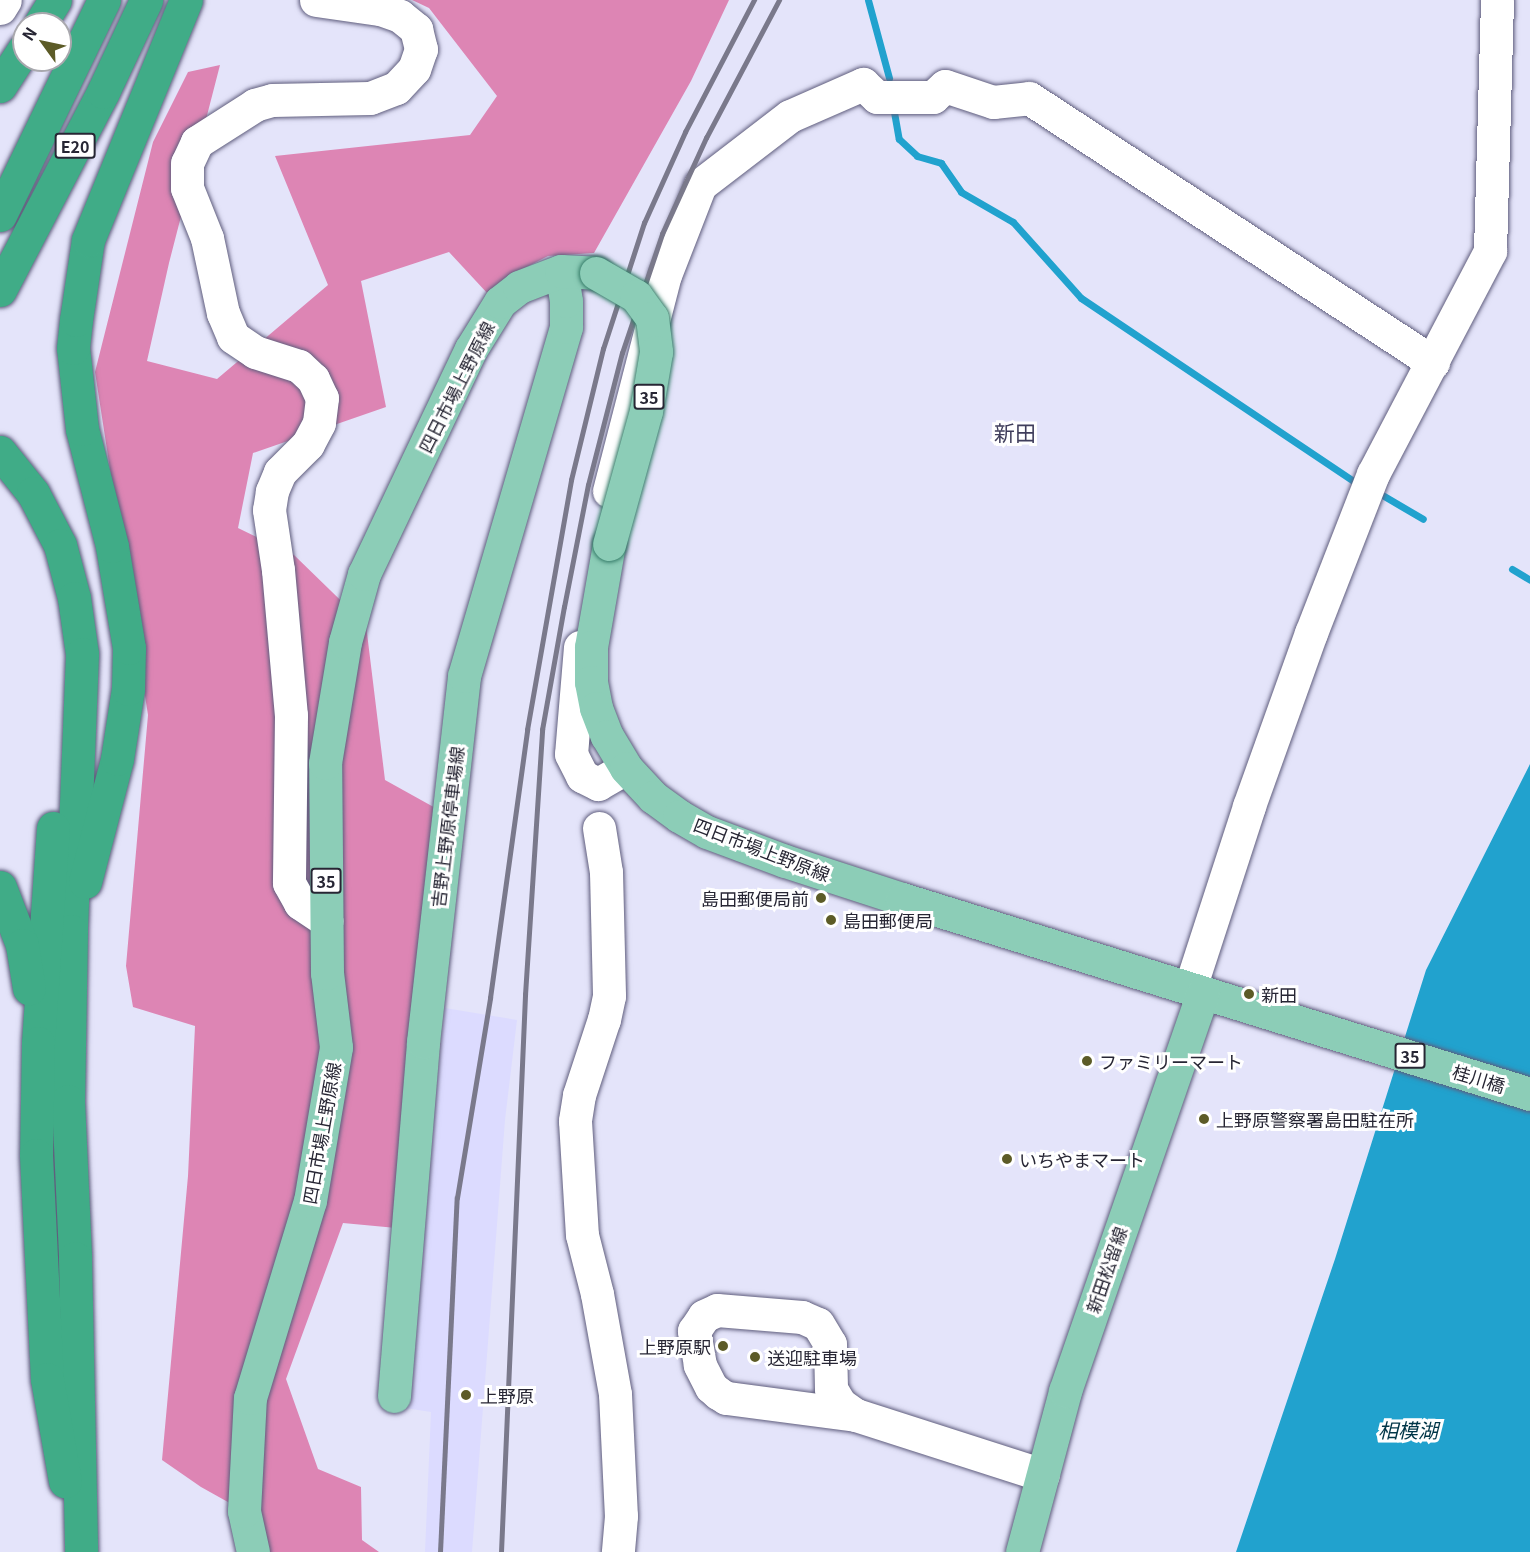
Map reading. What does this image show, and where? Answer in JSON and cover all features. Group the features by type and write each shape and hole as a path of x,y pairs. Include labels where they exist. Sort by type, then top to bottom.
{"highway":[{"name":"E20","path":"0,214 104,0"},
{"name":"E20","path":"0,290 103,92 146,0"},
{"path":"71,931 109,799 128,689 129,648 112,546 82,429 72,348 88,240 186,0"},
{"path":"0,86 12,68"},
{"path":"0,452 54,595 63,672 38,1043 36,1155 47,1379 64,1469 70,1552"},
{"path":"17,494 60,546 69,572 82,654 71,931 68,1101 79,1379 81,1552"},
{"path":"0,887 22,945 38,1043"}],"main road":[{"name":"四日市場上野原線","path":"253,1552 244,1510 250,1398 310,1201 336,1047 327,973 325,763 345,642 364,574 471,350 500,302 519,287 561,271 596,273 620,284 636,296 651,318 656,352 646,411 609,544 591,647 591,682 596,708 603,727 626,768 654,797 679,816 707,832 785,861 1291,1019"},
{"name":"吉野上野原停車場線","path":"394,1396 423,1042 465,676 566,327 566,301 561,271"},
{"name":"新田松留線","path":"1022,1552 1065,1391 1197,990"},
{"name":"桂川橋","path":"1291,1019 1530,1094"}],"street":[{"path":"0,8 5,0"},
{"path":"316,0 380,9 400,16 416,29 421,49 414,69 396,88 370,98 272,100 255,105 197,142 187,163 187,188 207,238 223,313 233,337 255,352 299,366 313,379 322,398 319,423 308,444 280,472 272,491 269,510 279,582 291,715 289,883 300,903 327,921"},
{"path":"1197,990 1249,806 1315,622 1373,474 1490,251 1497,0"},
{"path":"626,768 598,784 582,776 571,754 585,596 617,452 665,275 700,185 790,116 863,84 877,97 933,98 945,86 993,102 1029,98 1433,362"},
{"path":"599,828 606,872 609,996 579,1095 575,1120 582,1235 597,1294 615,1394 621,1516 618,1552"},
{"path":"856,1415 840,1404 831,1389 830,1344 818,1324 802,1317 717,1310 704,1316 694,1331 700,1365 711,1387 726,1398 856,1415 1043,1475"}],"shaded area":[{"path":"412,0 729,0 691,81 594,253 548,256 513,274 488,294 449,252 361,281 386,407 253,453 238,528 294,555 366,625 385,780 448,815 407,1229 343,1223 286,1379 318,1469 361,1487 362,1540 379,1552 253,1552 244,1511 201,1487 162,1460 188,1176 195,1026 133,1007 126,966 148,715 95,372 153,142 188,72 220,65 169,263 147,361 217,379 328,285 275,156 470,135 497,96 429,8"},
{"path":"445,1008 517,1020 505,1120 472,1552 425,1552 431,1412 405,1408 407,1365"}],"water":[{"name":"相模湖","path":"1530,764 1530,1552 1236,1552 1335,1259 1426,970"}],"waterway":[{"path":"868,0 889,78"},
{"path":"894,112 899,139 917,156 941,163 961,192 1013,222 1081,298 1353,481"},
{"path":"1384,496 1423,519"},
{"path":"1512,569 1530,580"}],"railway":[{"path":"440,1552 457,1198 490,998 527,730 571,480 603,349 644,223 685,132 754,0"},
{"path":"501,1552 525,995 542,730 564,607 588,485 622,353 662,234 706,138 779,0"}],"place":[{"name":"島田郵便局前","path":"821,898"},
{"name":"島田郵便局","path":"831,920"},
{"name":"新田","path":"1249,994"},
{"name":"ファミリーマート","path":"1087,1061"},
{"name":"上野原警察署島田駐在所","path":"1204,1119"},
{"name":"いちやまマート","path":"1007,1159"},
{"name":"上野原駅","path":"723,1346"},
{"name":"送迎駐車場","path":"755,1357"},
{"name":"上野原","path":"466,1395"}],"district":[{"name":"新田","path":"1015,432"}]}
